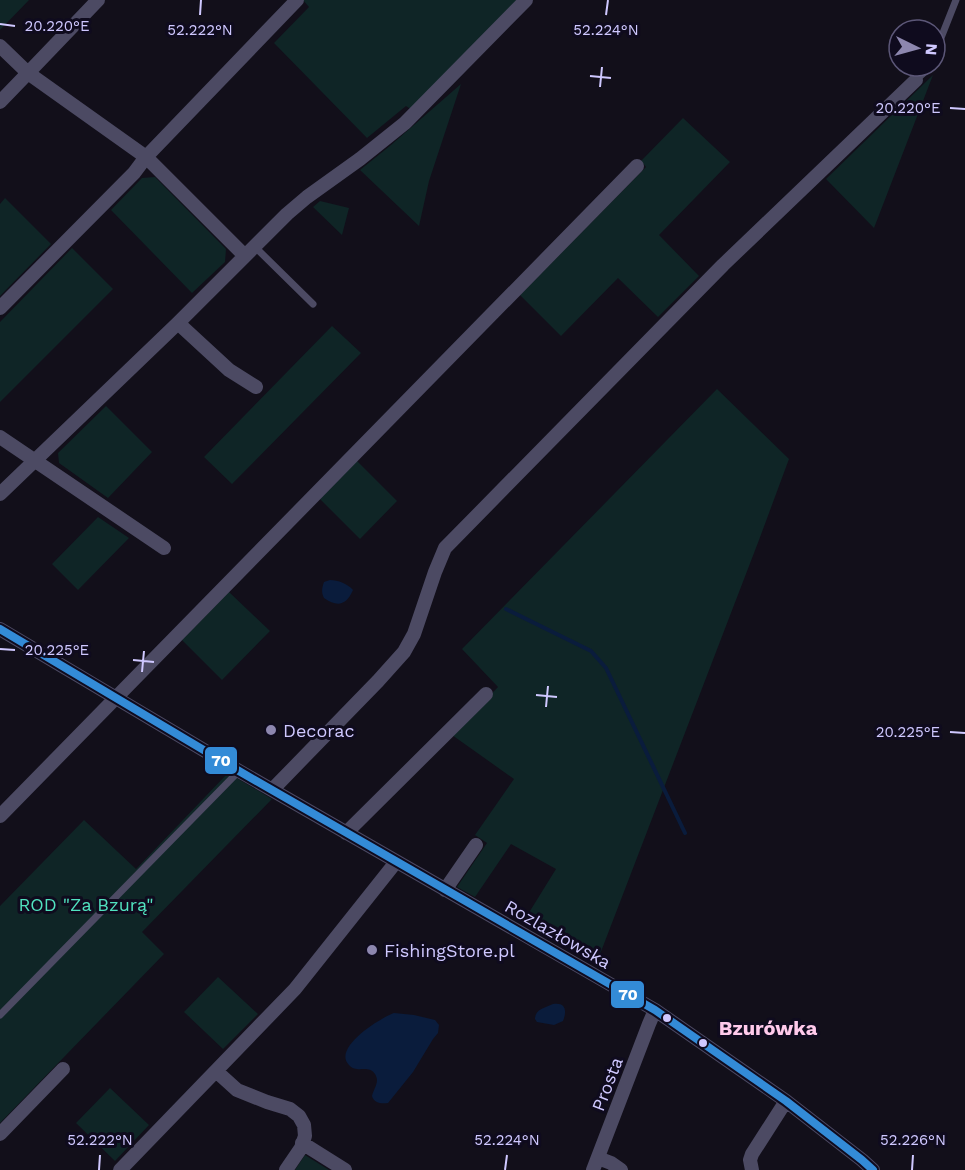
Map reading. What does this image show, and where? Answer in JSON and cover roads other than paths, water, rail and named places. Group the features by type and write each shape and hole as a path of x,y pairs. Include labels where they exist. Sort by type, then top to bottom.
{"street":[{"path":"0,102 98,0"},
{"path":"0,308 134,173 146,157 297,0"},
{"path":"0,494 178,323 287,214 405,123 526,0"},
{"path":"0,46 28,73 146,157 249,251"},
{"path":"272,790 404,652 414,634 445,548 731,257 916,80"},
{"path":"0,816 637,166"},
{"path":"178,323 229,370 256,387"},
{"path":"0,436 164,548"},
{"name":"Rozlazłowska","path":"0,629 239,771 655,1010 786,1101 873,1170"},
{"path":"346,833 486,694"},
{"path":"445,890 476,845"},
{"path":"120,1170 296,989 396,862"},
{"name":"Prosta","path":"595,1164 655,1010"},
{"path":"0,1134 63,1069"},
{"path":"216,1071 237,1089 290,1109 299,1116 304,1125 304,1136 286,1170"},
{"path":"752,1170 750,1160 752,1154 786,1101"},
{"path":"302,1143 345,1170"},
{"path":"595,1164 611,1163 621,1170"}],"lane":[{"path":"947,23 956,0"},
{"path":"249,251 313,304"},
{"path":"0,1015 239,771"}],"water":[{"path":"330,580 343,583 353,590 344,602 337,604 324,598 322,590 324,582"},
{"path":"553,1004 563,1006 565,1014 563,1021 554,1025 537,1022 535,1016 537,1013"},
{"path":"394,1013 435,1020 439,1025 438,1033 413,1072 388,1103 380,1103 376,1102 372,1096 377,1082 375,1074 369,1070 352,1068 345,1058 352,1042 360,1034"}],"waterway":[{"path":"506,609 591,651 606,668 685,833"}],"place":[{"name":"Decorac","path":"271,730"},
{"name":"FishingStore.pl","path":"372,950"}],"district":[{"name":"Bzurówka","path":"768,1028"}],"park label":[{"name":"ROD \"Za Bzurą\"","path":"86,904"}]}
